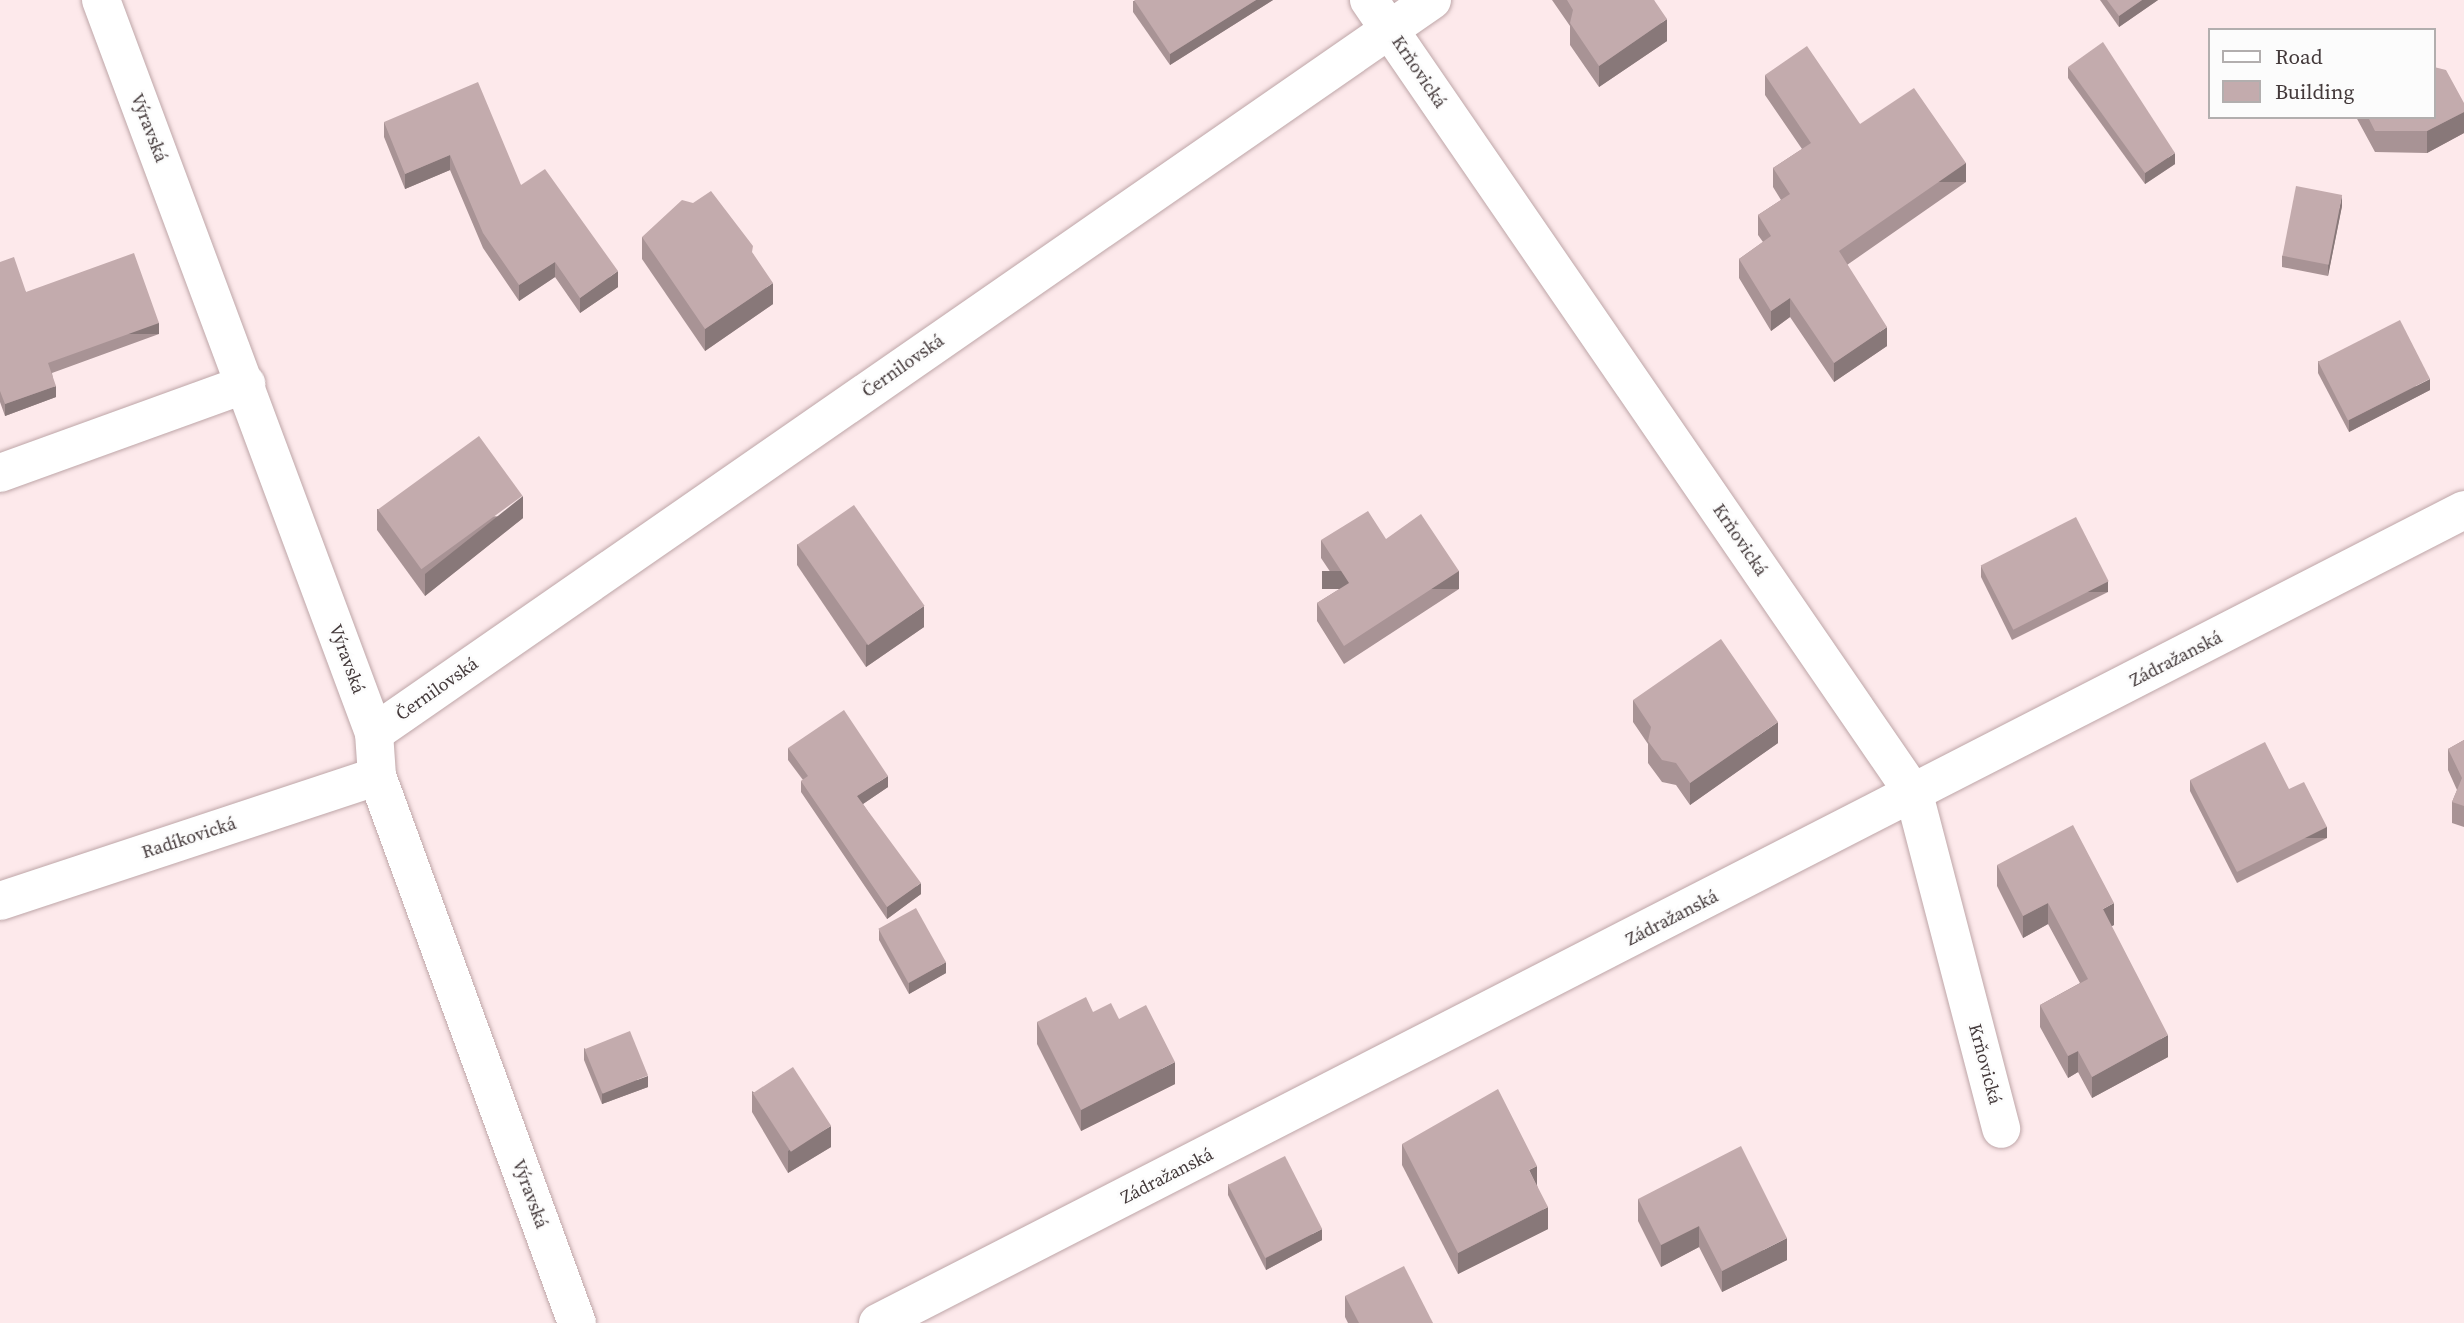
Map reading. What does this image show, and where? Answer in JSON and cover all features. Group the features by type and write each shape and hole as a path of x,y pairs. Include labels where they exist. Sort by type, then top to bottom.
{"street":[{"name":"Výravská","path":"101,0 374,733 377,776 577,1323"},
{"name":"Černilovská","path":"374,733 1379,15 1433,0"},
{"name":"Krňovická","path":"1379,15 1914,794 2001,1129"},
{"path":"0,472 246,384"},
{"name":"Zádražanská","path":"878,1323 2464,510"},
{"name":"Radíkovická","path":"0,901 377,776"}],"building":[{"path":"1134,0 1256,0 1170,54"},
{"path":"1567,0 1654,0 1667,19 1599,66 1570,23 1573,10"},
{"path":"2107,0 2142,0 2119,16"},
{"path":"2103,42 2175,153 2145,173 2068,67"},
{"path":"1807,46 1860,124 1914,88 1966,163 1839,251 1887,327 1834,363 1790,298 1771,311 1739,259 1771,236 1758,215 1790,194 1773,168 1811,143 1765,75"},
{"path":"2436,68 2446,70 2464,103 2464,112 2427,131 2375,131 2369,119 2436,119"},
{"path":"478,82 521,185 545,169 618,271 580,298 555,262 519,285 483,233 450,155 405,174 384,122"},
{"path":"2296,186 2342,195 2329,265 2282,256"},
{"path":"711,191 753,246 752,252 773,283 705,329 642,237 682,200 693,203"},
{"path":"134,253 159,323 48,363 56,386 5,404 0,391 0,262 14,257 26,292"},
{"path":"2400,320 2430,379 2348,421 2318,362"},
{"path":"479,436 522,496 421,569 378,509"},
{"path":"854,505 925,606 868,645 797,545"},
{"path":"1368,511 1386,539 1421,514 1459,571 1344,646 1317,603 1349,583 1321,540"},
{"path":"2076,517 2109,581 2013,630 1981,566"},
{"path":"1721,639 1778,722 1690,783 1676,763 1662,760 1648,741 1651,727 1633,700"},
{"path":"844,710 888,776 857,796 921,883 887,907 801,781 808,776 788,748"},
{"path":"2464,740 2464,806 2452,802 2462,778 2448,749"},
{"path":"2265,742 2289,789 2304,782 2327,827 2237,872 2190,780"},
{"path":"2073,825 2114,903 2103,909 2168,1035 2092,1077 2078,1051 2068,1056 2040,1005 2088,979 2048,903 2023,916 1997,865"},
{"path":"916,908 946,962 908,983 878,929"},
{"path":"1086,997 1093,1012 1111,1003 1119,1019 1146,1005 1175,1062 1081,1110 1037,1022"},
{"path":"630,1031 648,1076 603,1094 585,1049"},
{"path":"793,1067 831,1126 791,1152 753,1093"},
{"path":"1498,1089 1537,1166 1529,1170 1548,1207 1458,1253 1402,1144"},
{"path":"1741,1146 1787,1238 1722,1271 1699,1226 1661,1245 1638,1199"},
{"path":"1285,1156 1322,1229 1265,1258 1228,1185"},
{"path":"1404,1266 1433,1323 1359,1323 1345,1296"}]}
